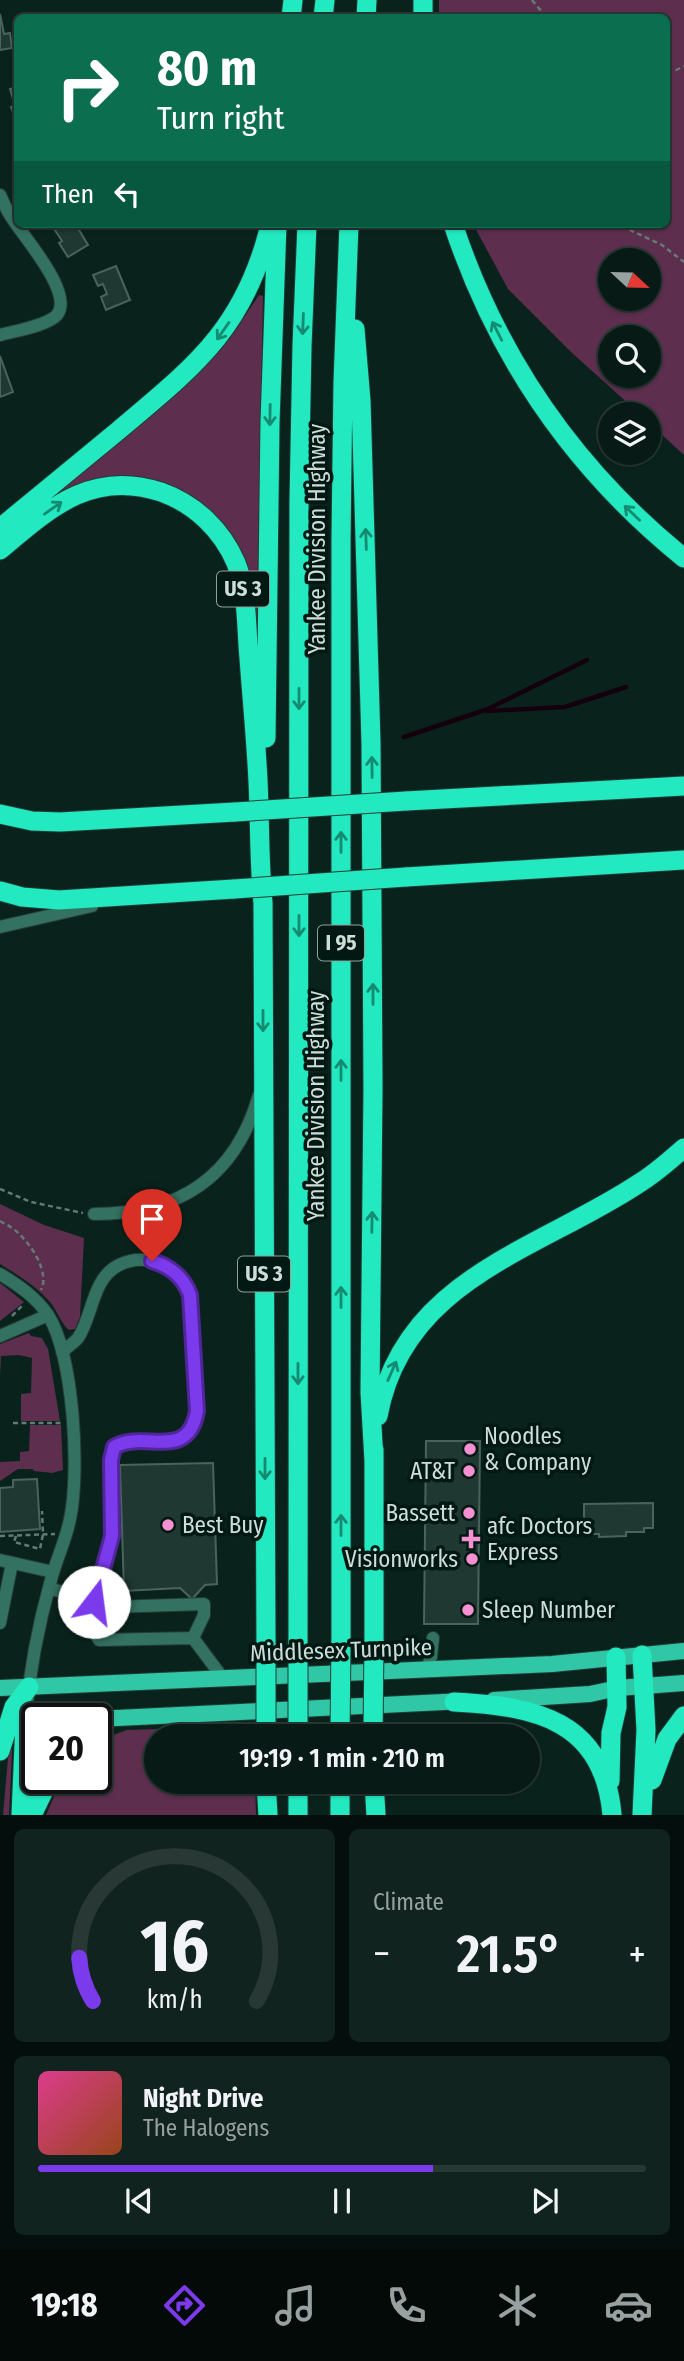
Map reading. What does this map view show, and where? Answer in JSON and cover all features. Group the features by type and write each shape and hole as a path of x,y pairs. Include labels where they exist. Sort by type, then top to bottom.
{"highway":[{"path":"0,528 171,386 207,352 232,319 246,293 269,228"},
{"path":"263,903 267,865 269,462 277,228"},
{"name":"Yankee Division Highway","path":"298,1724 299,515 307,228"},
{"path":"454,228 469,270 494,324 517,367 553,423 616,497 684,558"},
{"path":"348,234 361,401 371,717 373,1088 370,1392 374,1461"},
{"name":"Yankee Division Highway","path":"341,1724 341,526 348,234"},
{"name":"US 3","path":"0,550 63,501 81,492 108,486 136,486 173,497 198,512 218,533 235,561 244,596 257,759 259,864 263,903 266,1724"},
{"path":"0,814 32,821 60,822 684,786"},
{"path":"0,891 48,900 684,860"},
{"path":"373,1724 374,1461 376,1422 390,1374 413,1333 438,1304 482,1271 637,1185 684,1148"},
{"path":"642,1655 646,1743 643,1815"},
{"path":"612,1810 609,1753 618,1688 616,1657"},
{"path":"21,1815 14,1707 29,1687"},
{"path":"454,1702 510,1707 555,1720 573,1733 593,1754 606,1780 612,1810"},
{"path":"643,1815 660,1754 675,1726 684,1716"},
{"path":"0,1751 17,1722"},
{"path":"32,1815 42,1794"},
{"path":"266,1794 266,1815"},
{"path":"298,1794 298,1815"},
{"path":"340,1794 340,1815"},
{"path":"370,1815 373,1794"},
{"path":"375,1794 376,1815"}],"main road":[{"name":"Middlesex Turnpike","path":"0,1688 552,1664 684,1651"},
{"path":"112,1720 590,1694 618,1688 684,1683"}],"street":[{"path":"0,195 14,221"},
{"path":"0,335 50,321 58,314 61,305 49,271 19,228"},
{"path":"0,927 144,895"},
{"path":"94,1214 158,1208 204,1182 227,1159 244,1134 257,1102 263,1067"},
{"path":"62,1352 79,1336 102,1281 109,1271 119,1265 135,1260 158,1262 176,1273 188,1290 192,1309 197,1404 195,1418 185,1435 176,1441 124,1443 114,1447 111,1460 112,1536 94,1602 93,1630 99,1640 193,1638"},
{"path":"0,1274 27,1293 48,1315 62,1352 71,1405 75,1479 68,1528 48,1588 29,1687"},
{"path":"0,1336 48,1315"},
{"path":"0,1623 6,1562 53,1572"},
{"path":"48,1588 111,1606 204,1604 204,1615 193,1638"},
{"path":"193,1638 222,1677"},
{"path":"427,1669 432,1656 433,1639"}],"path":[{"path":"533,0 544,14"},
{"path":"628,228 662,245 684,262"},
{"path":"0,1189 47,1206 94,1214"},
{"path":"0,1221 19,1233 29,1246 44,1277 44,1285 39,1293"},
{"path":"8,1319 25,1303"},
{"path":"13,1423 58,1423"},
{"path":"16,1536 14,1542 40,1549 43,1534 42,1511"},
{"path":"0,1536 55,1534"}],"shaded area":[{"path":"439,0 684,0 684,455 661,434 661,402 627,402 611,388 661,388 661,325 598,325 598,376 508,289 475,228 670,228 670,14 439,14"},
{"path":"259,295 263,296 257,628 244,566 159,484 47,501 200,372 230,338"},
{"path":"0,1204 44,1225 84,1238 80,1317 75,1329 69,1330 66,1327 39,1291 0,1264"},
{"path":"0,1283 24,1302 0,1321"},
{"path":"29,1333 42,1338 48,1349 60,1421 21,1421 21,1394 31,1393 32,1358 19,1355 1,1356 0,1376 0,1344"},
{"path":"30,1425 61,1425 63,1470 52,1473 18,1469 0,1481 0,1462 20,1461 20,1452 29,1451"},
{"path":"144,1729 144,1794 255,1794 256,1815 46,1815 55,1794 112,1794 112,1735 127,1730"},
{"path":"9,1747 12,1752 9,1815 3,1815"}],"building":[{"path":"0,14 4,34 10,33 12,48 0,50"},
{"path":"54,228 78,228 88,245 68,257 59,243 62,241"},
{"path":"116,266 130,300 106,310 101,297 107,294 103,284 98,286 93,275"},
{"path":"0,356 13,392 0,397"},
{"path":"426,1441 480,1441 478,1624 424,1624"},
{"name":"Best Buy","path":"213,1463 217,1584 205,1585 192,1599 180,1588 124,1591 120,1465"},
{"path":"37,1479 40,1529 0,1532 0,1488 13,1487 13,1480"},
{"path":"653,1503 653,1528 644,1528 644,1532 626,1532 626,1536 599,1537 599,1534 584,1534 584,1504"}],"waterway":[{"path":"404,737 488,709 587,660"},
{"path":"487,711 565,707 626,687"}],"place":[{"name":"Noodles & Company","path":"470,1449"},
{"name":"AT&T","path":"469,1471"},
{"name":"Bassett","path":"469,1513"},
{"name":"Best Buy","path":"168,1525"},
{"name":"afc Doctors Express","path":"471,1539"},
{"name":"Visionworks","path":"472,1559"},
{"name":"Sleep Number","path":"468,1610"}],"route":[{"path":"94,1602 112,1536 111,1460 114,1447 124,1443 181,1439 193,1425 197,1411 190,1295 176,1273 152,1261"}]}
